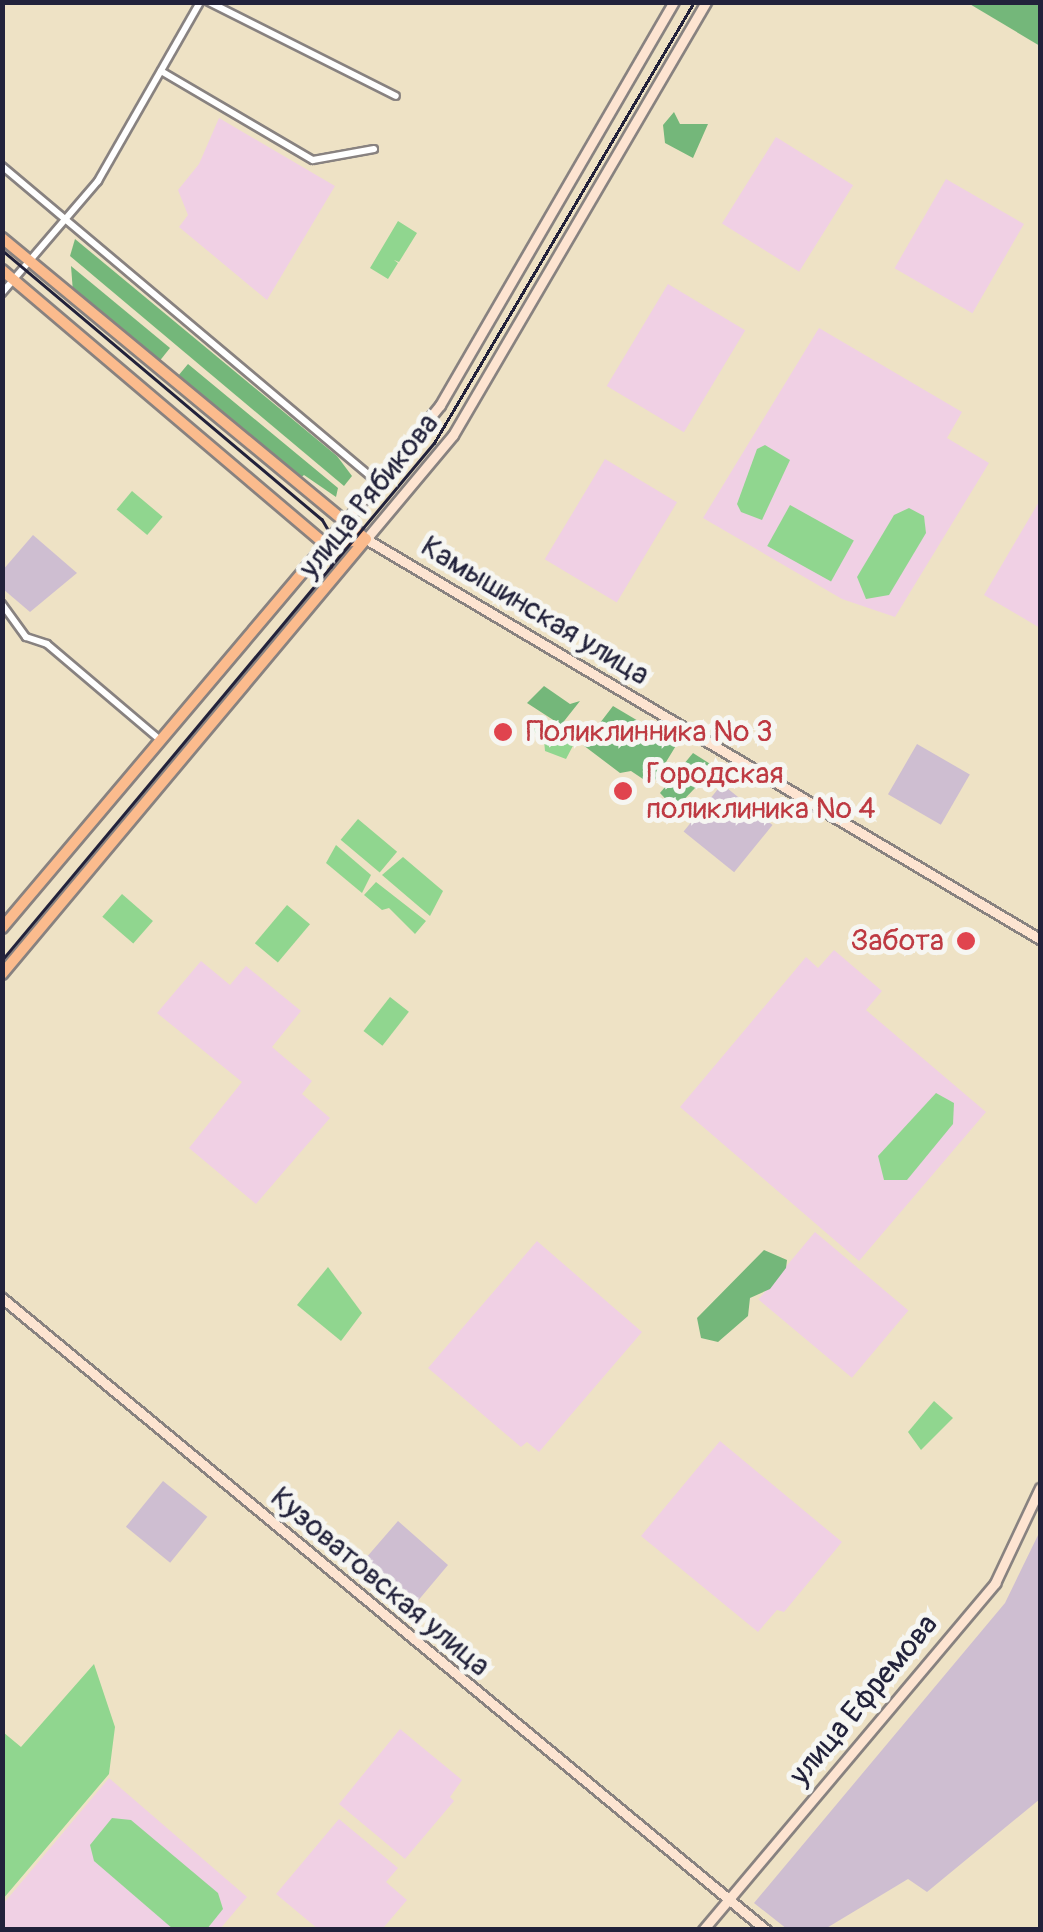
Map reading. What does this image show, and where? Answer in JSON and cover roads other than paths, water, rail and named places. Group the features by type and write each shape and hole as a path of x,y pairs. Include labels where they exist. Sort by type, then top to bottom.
{"main road":[{"name":"Камышинская улица","path":"2,238 366,539"},
{"path":"2,270 326,545 366,539"},
{"name":"улица Рябикова","path":"2,928 344,522"},
{"name":"улица Рябикова","path":"2,974 366,539"}],"street":[{"path":"2,293 98,181 200,2"},
{"path":"209,2 396,96"},
{"name":"улица Рябикова","path":"344,522 440,405 674,2"},
{"name":"улица Рябикова","path":"366,539 453,435 706,2"},
{"path":"161,71 313,160 374,149"},
{"path":"2,166 377,482"},
{"name":"Камышинская улица","path":"366,539 1040,939"},
{"path":"2,604 26,637 47,644 161,741"},
{"name":"Кузоватовская улица","path":"2,1298 727,1902 766,1930"},
{"name":"улица Ефремова","path":"703,1930 995,1583 1040,1488"}],"tram line":[{"path":"2,960 434,443 694,2"},
{"path":"2,250 322,519 334,540 331,567"}],"place":[{"name":"Поликлинника № 3","path":"503,732"},
{"name":"Городская поликлиника № 4","path":"623,791"},
{"name":"Забота","path":"966,941"}]}
